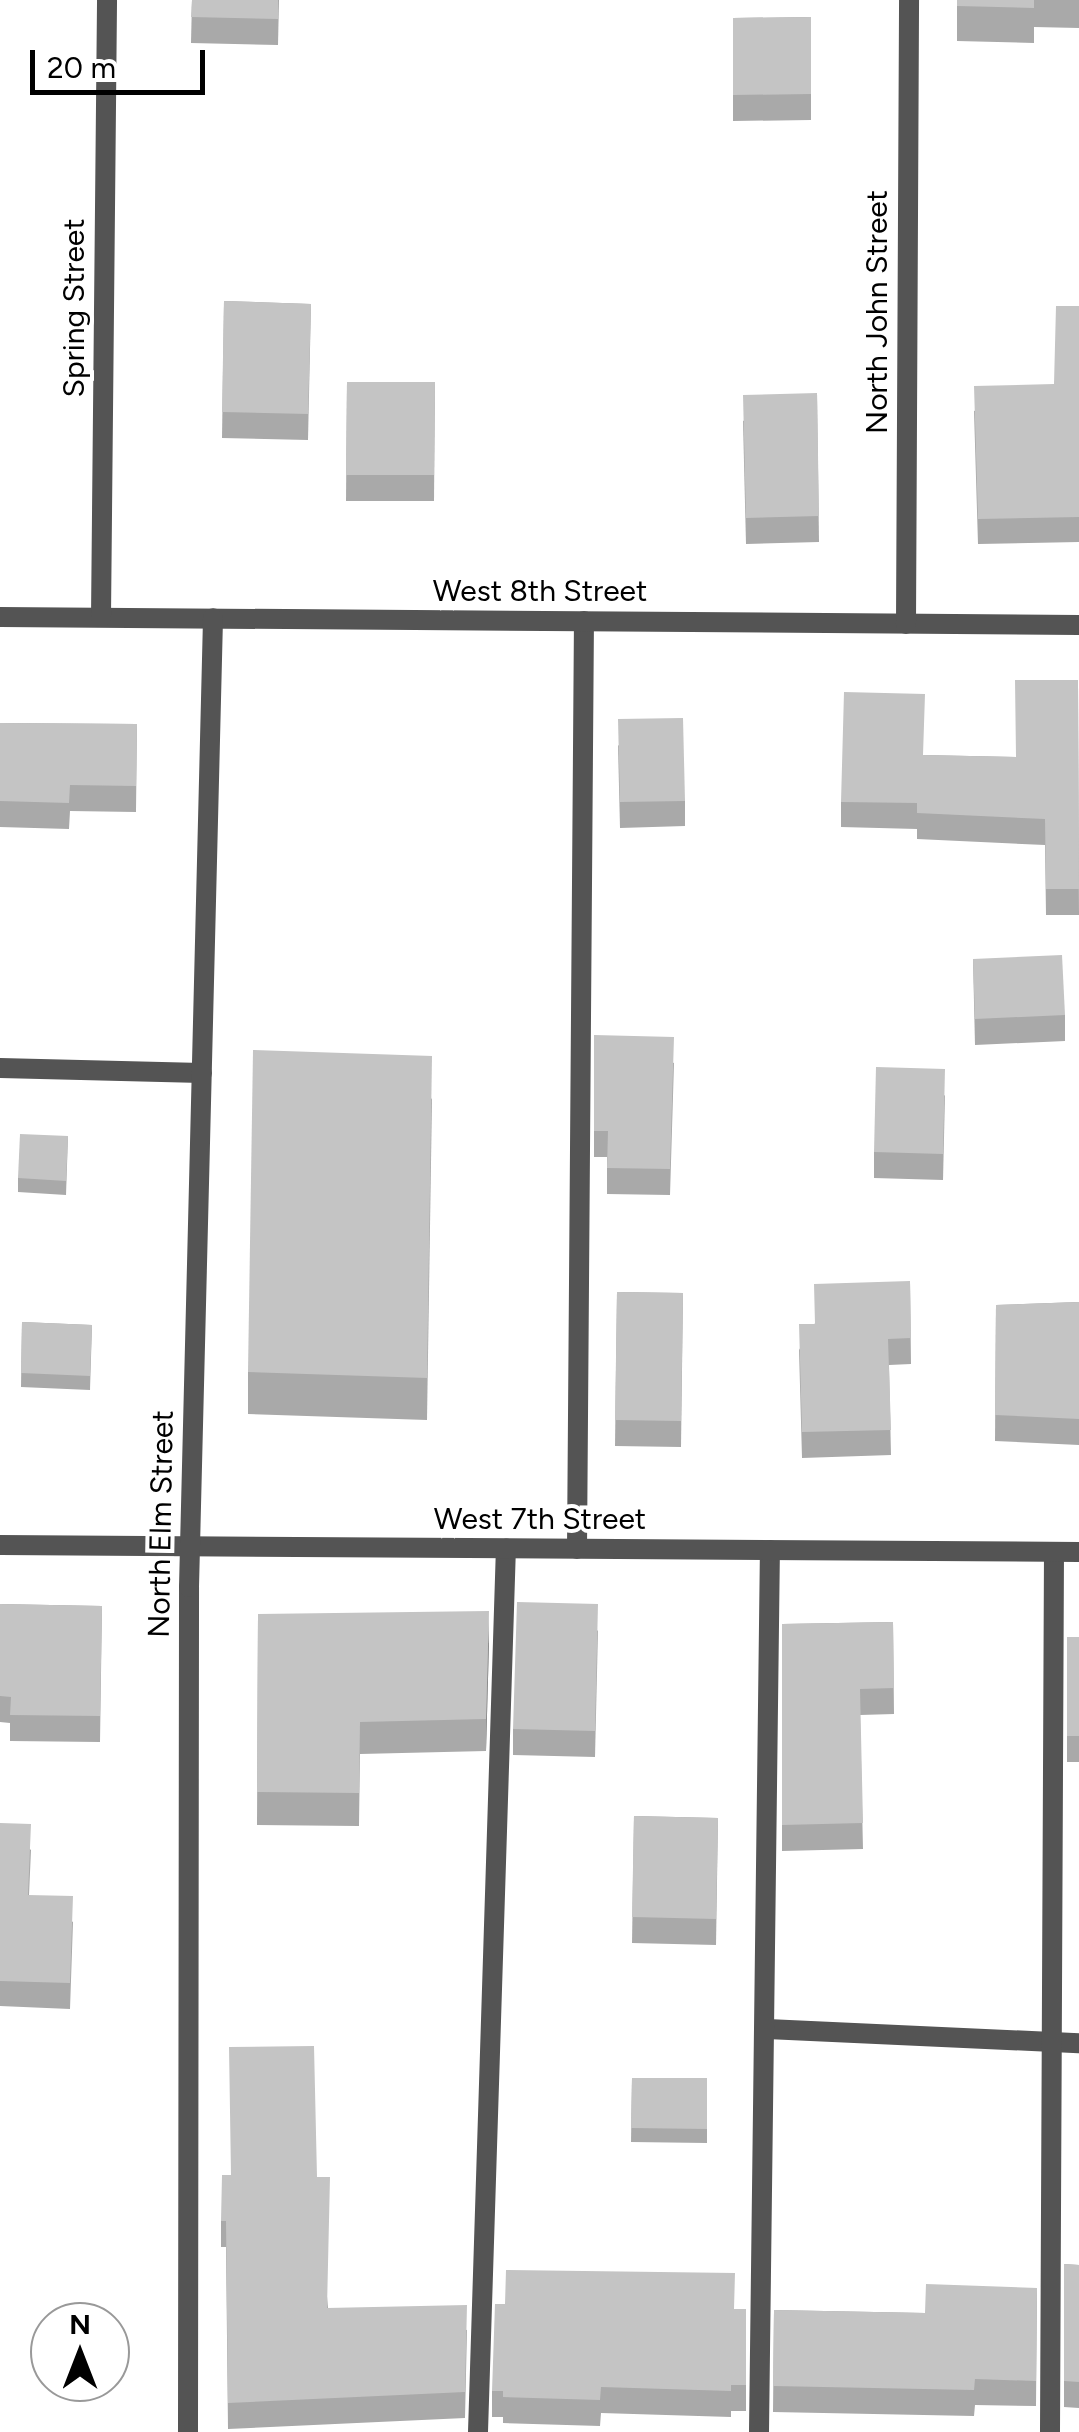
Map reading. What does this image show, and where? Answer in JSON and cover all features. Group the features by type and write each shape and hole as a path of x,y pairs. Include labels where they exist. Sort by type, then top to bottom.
{"street":[{"name":"Spring Street","path":"102,618 107,0"},
{"name":"North John Street","path":"906,624 909,0"},
{"name":"West 8th Street","path":"0,616 1079,625"},
{"name":"North Elm Street","path":"188,2432 190,1546 213,618"},
{"path":"578,1549 584,621"},
{"path":"0,1068 202,1072"},
{"name":"West 7th Street","path":"0,1545 1079,1552"},
{"path":"478,2432 506,1548"},
{"path":"759,2432 770,1550"},
{"path":"1050,2432 1054,1552"},
{"path":"767,2029 1079,2042"}],"building":[{"path":"192,0 278,0 278,19 191,17"},
{"path":"957,0 1034,0 1034,8 957,6"},
{"path":"811,17 811,94 733,95 733,18"},
{"path":"224,301 311,304 308,414 222,412"},
{"path":"1056,306 1079,306 1079,517 978,519 974,386 1054,384"},
{"path":"347,382 435,382 434,475 346,475"},
{"path":"817,393 819,516 746,518 743,395"},
{"path":"1015,680 1078,680 1079,889 1046,889 1045,819 917,813 917,803 841,802 844,692 925,694 923,755 1016,757"},
{"path":"683,718 685,801 620,802 618,719"},
{"path":"0,723 137,724 136,786 70,785 69,803 0,801"},
{"path":"1062,955 1065,1015 975,1019 973,959"},
{"path":"594,1035 674,1037 670,1169 607,1168 608,1131 594,1131"},
{"path":"253,1050 432,1056 427,1378 248,1372"},
{"path":"876,1067 945,1069 943,1154 874,1152"},
{"path":"20,1134 68,1136 66,1181 18,1178"},
{"path":"910,1281 911,1338 888,1339 891,1430 802,1432 799,1324 815,1324 814,1284"},
{"path":"617,1292 683,1293 681,1421 615,1420"},
{"path":"1079,1302 1079,1419 995,1415 996,1305"},
{"path":"22,1322 92,1325 90,1376 21,1373"},
{"path":"517,1602 598,1604 595,1731 513,1729"},
{"path":"0,1604 102,1606 100,1716 10,1715 11,1697 0,1696"},
{"path":"489,1611 486,1719 360,1722 359,1793 257,1792 258,1614"},
{"path":"893,1622 894,1688 860,1689 863,1823 782,1825 782,1624"},
{"path":"1067,1637 1079,1637 1079,1736 1067,1736"},
{"path":"634,1816 718,1818 716,1919 632,1917"},
{"path":"0,1823 31,1824 28,1895 73,1896 70,1983 0,1981"},
{"path":"314,2046 317,2177 330,2177 327,2308 467,2305 465,2392 228,2403 226,2221 221,2221 222,2175 231,2175 229,2047"},
{"path":"632,2078 707,2078 707,2129 631,2128"},
{"path":"1064,2264 1079,2265 1079,2382 1064,2381"},
{"path":"506,2270 735,2273 734,2309 746,2309 746,2385 731,2385 731,2391 601,2387 600,2400 503,2397 503,2391 492,2391 495,2304 505,2304"},
{"path":"926,2284 1037,2288 1036,2381 975,2379 974,2390 773,2386 774,2310 925,2313"}]}
